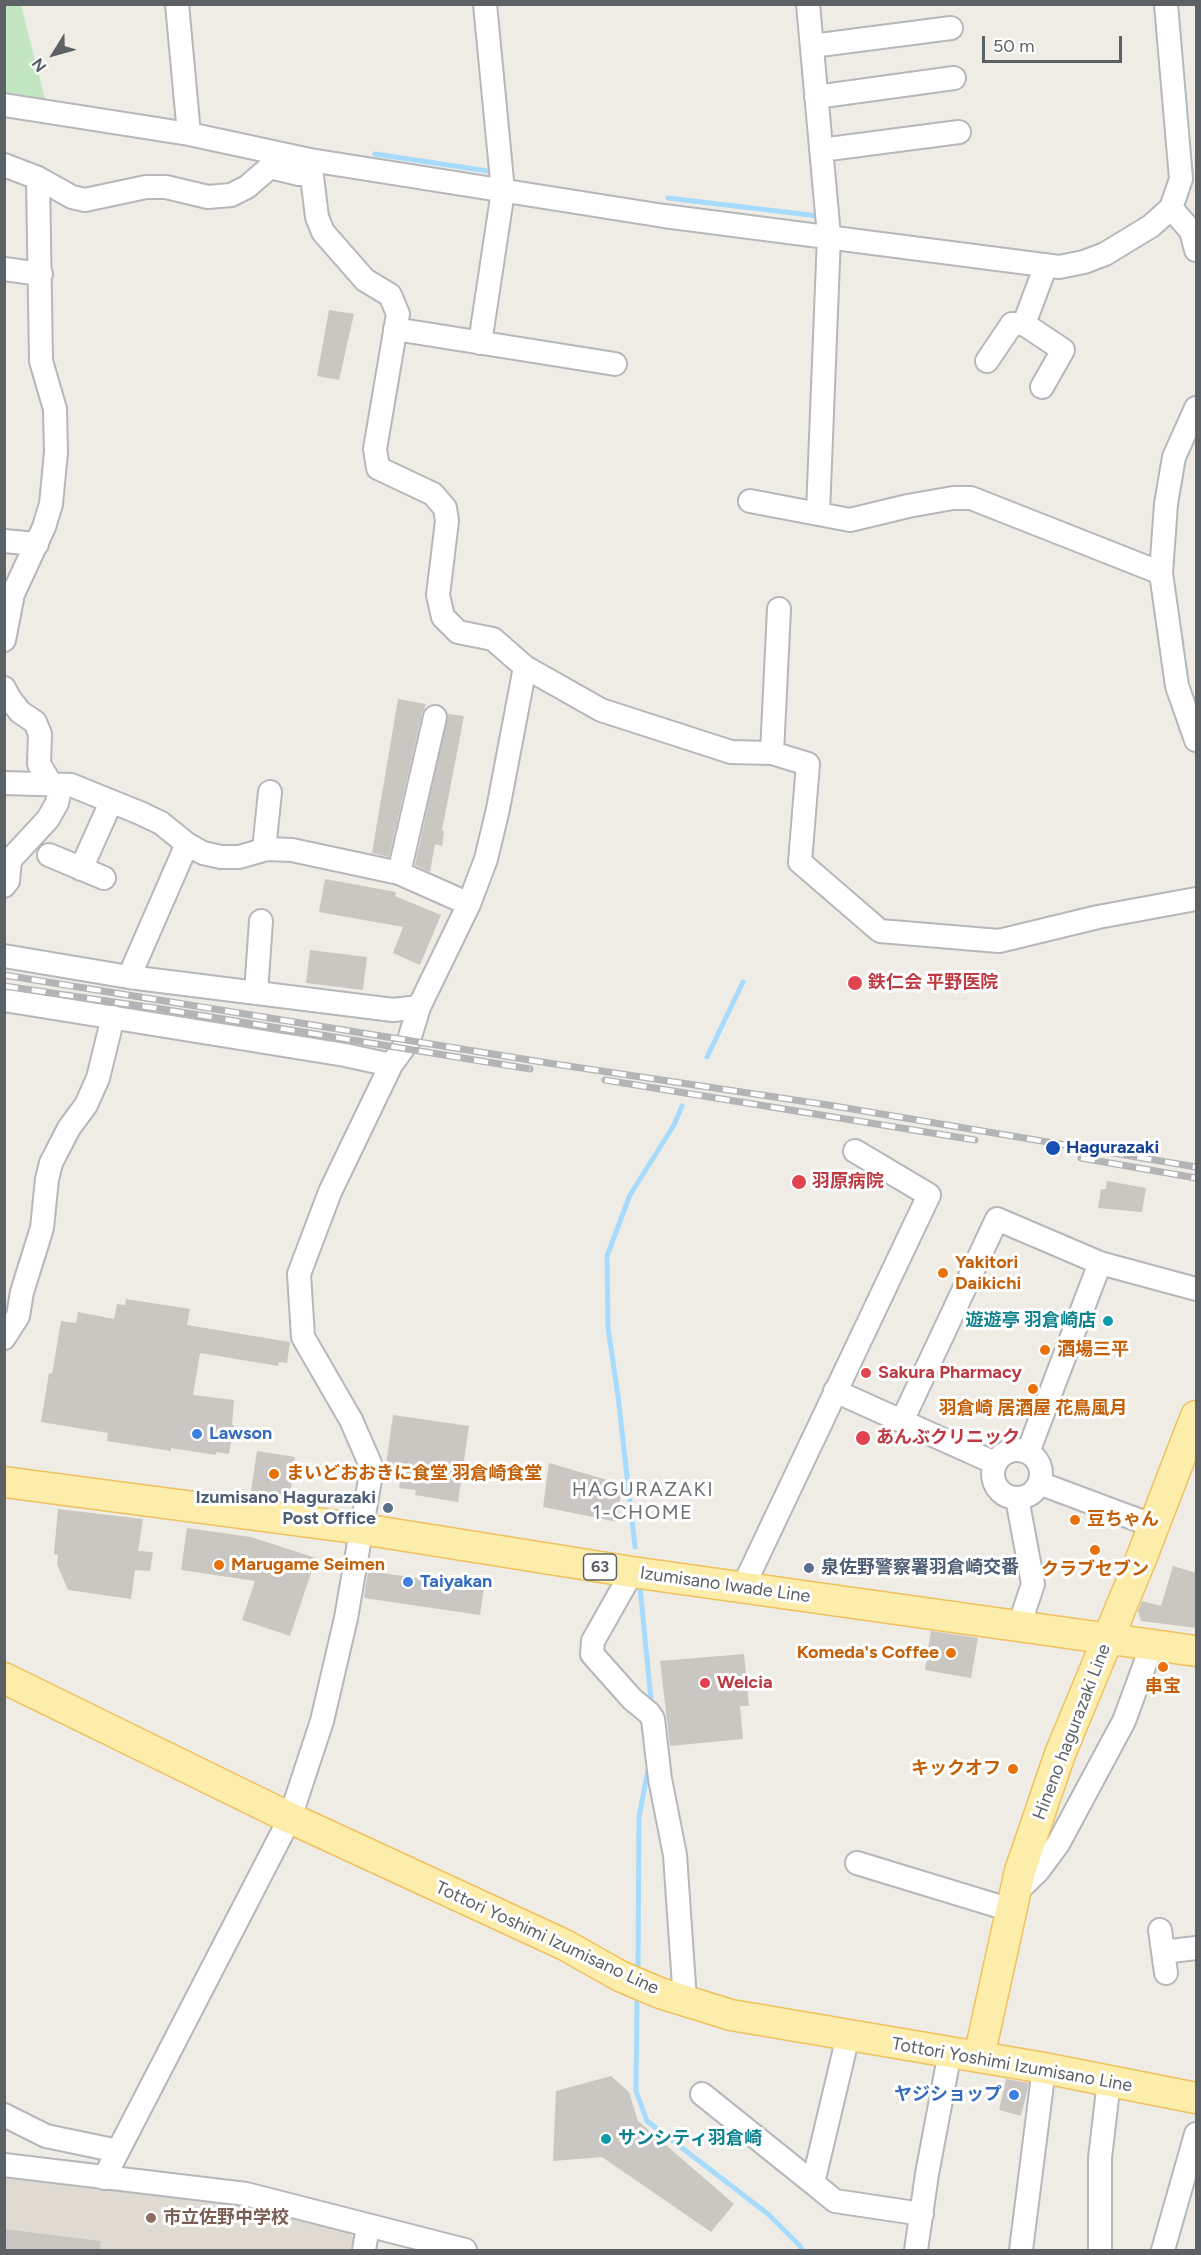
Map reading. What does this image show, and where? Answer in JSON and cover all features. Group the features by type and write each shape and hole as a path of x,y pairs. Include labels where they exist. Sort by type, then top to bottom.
{"main road":[{"name":"Hineno hagurazaki Line","path":"964,2054 1013,1902 1020,1871 1060,1754 1194,1428"},
{"name":"Izumisano Iwade Line","path":"4,1482 362,1529 632,1572 1197,1651"},
{"name":"Tottori Yoshimi Izumisano Line","path":"4,1678 290,1818 565,1945 620,1976 685,2000 731,2015 1044,2068 1197,2098"}],"street":[{"path":"177,4 189,134"},
{"path":"480,343 503,190 485,4"},
{"path":"808,4 829,236 818,513"},
{"path":"4,165 38,178 72,197 85,200 146,187 165,187 208,197 231,195 247,187 270,167 311,169 503,190 664,216 1059,267 1084,262 1105,254 1151,226 1171,208 1181,179 1166,4"},
{"path":"812,46 951,28"},
{"path":"816,97 954,78"},
{"path":"4,105 189,134 311,169"},
{"path":"821,150 959,132"},
{"path":"311,169 317,216 323,232 364,280 390,296 398,314 375,449 378,468 433,494 445,508 447,521 438,595 442,617 458,632 493,639 525,667 601,710 731,752 772,753 808,764 800,862 880,931 999,941 1098,917 1197,899"},
{"path":"4,640 13,594 37,544 51,504 56,452 55,409 41,361 38,178"},
{"path":"1171,208 1191,231 1197,250"},
{"path":"1024,324 1046,265"},
{"path":"4,269 41,274"},
{"path":"987,361 1012,324 1024,324 1063,350 1042,387"},
{"path":"395,329 615,364"},
{"path":"1197,408 1174,457 1161,573 1177,686 1197,740"},
{"path":"750,501 850,520 908,506 953,498 971,498 1161,573"},
{"path":"4,541 37,544"},
{"path":"772,753 779,609"},
{"path":"104,2178 290,1818 322,1722 346,1618 372,1468 351,1420 303,1337 299,1274 330,1192 391,1065 409,1040 419,1007 469,904 486,859 498,809 525,667"},
{"path":"4,688 20,712 35,723 40,734 39,764 56,784 57,803 48,819 10,860 8,881 4,886"},
{"path":"399,873 435,717"},
{"path":"4,783 71,785 161,823 187,844 203,853 221,857 239,856 264,850 292,850 399,873 469,904"},
{"path":"264,850 270,792"},
{"path":"81,869 111,802"},
{"path":"129,977 187,844"},
{"path":"49,855 104,878"},
{"path":"256,993 261,921"},
{"path":"4,956 129,977 393,1010 419,1007"},
{"path":"4,1000 345,1055 391,1065"},
{"path":"4,1338 18,1316 22,1292 42,1228 51,1163 69,1128 86,1105 98,1078 113,1017"},
{"path":"742,1587 929,1195 855,1151"},
{"path":"902,1421 997,1219 1100,1263 1197,1289"},
{"path":"1028,1452 1100,1263"},
{"path":"836,1391 995,1463"},
{"path":"1021,1450 1028,1452 1039,1463 1041,1479 1032,1493 1017,1498 1002,1493 996,1487 993,1471 995,1463 1006,1452 1021,1450"},
{"path":"1039,1483 1154,1526"},
{"path":"1017,1498 1034,1584 1019,1626"},
{"path":"632,1572 593,1641 592,1653 632,1699 649,1713 652,1719 660,1779 675,1855 685,2000"},
{"path":"857,1863 1013,1902 1058,1844 1124,1721 1152,1645"},
{"path":"1160,1930 1164,1963 1197,1948"},
{"path":"813,2183 848,2036"},
{"path":"916,2250 922,2214 964,2054"},
{"path":"1021,2250 1044,2068"},
{"path":"1100,2250 1100,2158 1109,2081"},
{"path":"702,2094 732,2127 835,2201 922,2214"},
{"path":"4,2115 46,2136 118,2151"},
{"path":"1163,2250 1197,2134"},
{"path":"4,2165 246,2194 465,2250"},
{"path":"364,2250 368,2226"}],"shaded area":[{"name":"市立佐野中学校","path":"5,2178 247,2205 349,2232 358,2244 357,2250 5,2250"}],"green space":[{"path":"4,5 21,5 48,111 5,103"}],"building":[{"path":"329,310 354,314 339,380 317,376"},
{"path":"398,699 426,704 389,857 372,853"},
{"path":"448,714 464,716 442,830 444,831 442,846 435,844 430,872 415,865"},
{"path":"325,879 396,892 395,896 441,915 420,965 393,953 403,927 319,912"},
{"path":"310,950 367,957 363,990 306,983"},
{"path":"1107,1181 1146,1188 1142,1212 1098,1208 1101,1189 1106,1189"},
{"path":"126,1299 190,1309 187,1325 290,1342 287,1363 279,1362 278,1366 200,1353 193,1395 234,1400 232,1425 234,1425 229,1454 216,1452 216,1455 171,1448 171,1451 107,1441 108,1433 41,1422 61,1321 76,1323 78,1312 114,1319 117,1304 125,1305"},
{"path":"393,1415 469,1426 458,1502 415,1495 416,1490 399,1488 402,1467 386,1464"},
{"path":"257,1451 295,1457 290,1496 251,1491"},
{"path":"549,1463 621,1484 618,1522 543,1507"},
{"path":"58,1509 143,1519 138,1551 153,1552 150,1571 135,1570 131,1599 68,1590 57,1564 58,1555 54,1554"},
{"path":"187,1528 251,1537 316,1558 290,1636 242,1620 255,1581 181,1570"},
{"path":"1173,1566 1197,1573 1197,1628 1141,1621 1138,1611 1142,1601 1161,1606"},
{"path":"368,1571 484,1588 480,1615 364,1598"},
{"name":"Komeda's Coffee","path":"931,1631 978,1638 971,1678 925,1670"},
{"name":"Welcia","path":"744,1654 749,1706 740,1706 743,1739 670,1746 660,1661"},
{"name":"サンシティ羽倉崎","path":"611,2076 629,2092 638,2121 734,2204 711,2232 602,2157 553,2161 556,2091"},
{"name":"ヤジショップ","path":"1006,2079 1029,2083 1021,2116 999,2110"},
{"path":"4,2229 101,2241 100,2250 4,2250"}],"waterway":[{"path":"375,154 488,171"},
{"path":"668,198 818,216"},
{"path":"707,1057 743,982"},
{"path":"635,1547 608,1328 607,1256 630,1195 674,1125 682,1106"},
{"path":"640,1587 651,1700"},
{"path":"638,1972 639,1817 648,1770"},
{"path":"637,1995 636,2091 647,2121 768,2214 802,2250"}],"railway":[{"path":"4,975 548,1063 828,1105 1196,1167"},
{"path":"4,986 168,1010 530,1069"},
{"path":"605,1080 975,1140"},
{"path":"1081,1158 1196,1178"}],"place":[{"name":"鉄仁会 平野医院","path":"855,983"},
{"name":"Hagurazaki","path":"1053,1148"},
{"name":"羽原病院","path":"799,1182"},
{"name":"Yakitori Daikichi","path":"943,1273"},
{"name":"遊遊亭 羽倉崎店","path":"1108,1321"},
{"name":"酒場三平","path":"1045,1350"},
{"name":"Sakura Pharmacy","path":"866,1373"},
{"name":"羽倉崎 居酒屋 花鳥風月","path":"1033,1389"},
{"name":"Lawson","path":"197,1434"},
{"name":"あんぶクリニック","path":"863,1438"},
{"name":"まいどおおきに食堂 羽倉崎食堂","path":"274,1474"},
{"name":"Izumisano Hagurazaki Post Office","path":"388,1508"},
{"name":"豆ちゃん","path":"1075,1520"},
{"name":"クラブセブン","path":"1095,1550"},
{"name":"Marugame Seimen","path":"219,1565"},
{"name":"泉佐野警察署羽倉崎交番","path":"809,1568"},
{"name":"Taiyakan","path":"408,1582"},
{"name":"Komeda's Coffee","path":"951,1653"},
{"name":"串宝","path":"1163,1667"},
{"name":"Welcia","path":"705,1683"},
{"name":"キックオフ","path":"1013,1769"},
{"name":"ヤジショップ","path":"1014,2095"},
{"name":"サンシティ羽倉崎","path":"606,2139"},
{"name":"市立佐野中学校","path":"151,2218"}],"district":[{"name":"HAGURAZAKI 1-CHOME","path":"643,1502"}]}
